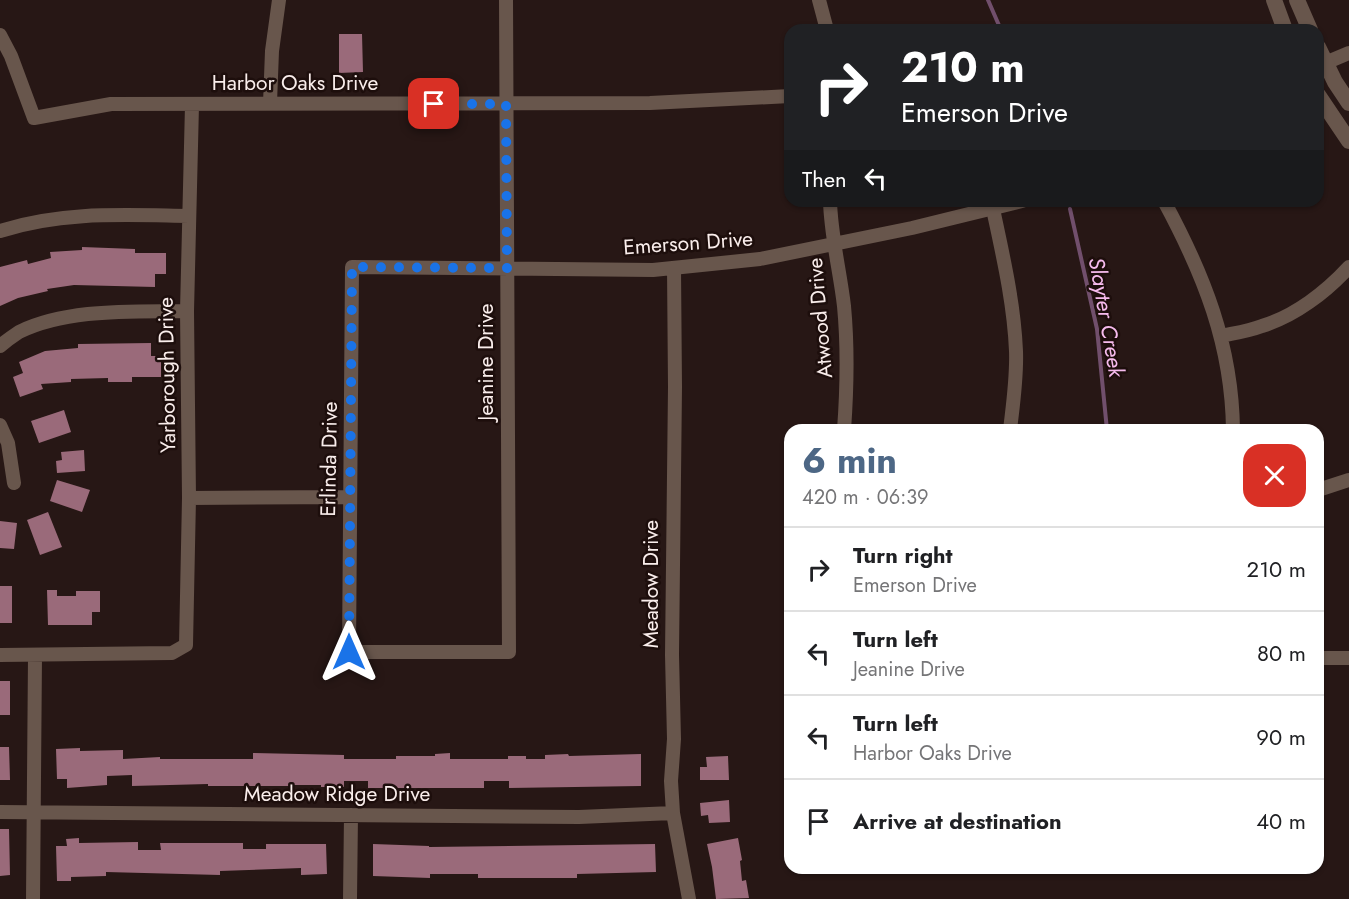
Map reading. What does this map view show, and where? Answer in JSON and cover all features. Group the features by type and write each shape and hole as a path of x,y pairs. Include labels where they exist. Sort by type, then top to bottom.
{"street":[{"path":"270,104 272,51 279,0"},
{"name":"Jeanine Drive","path":"349,652 509,652 506,0"},
{"path":"819,0 825,24"},
{"path":"1274,0 1283,24"},
{"path":"1297,0 1307,24"},
{"name":"Harbor Oaks Drive","path":"0,35 11,56 34,117 111,104 650,104 784,96"},
{"path":"1324,58 1349,53"},
{"path":"1324,64 1349,103"},
{"path":"1324,104 1349,141"},
{"name":"Yarborough Drive","path":"34,656 172,653 186,645 189,498 186,311 192,105"},
{"name":"Atwood Drive","path":"831,207 844,306 848,378 844,424"},
{"name":"Emerson Drive","path":"352,267 653,270 760,259 997,207"},
{"path":"1167,207 1202,278 1221,336 1229,377 1233,424"},
{"path":"993,208 1010,288 1016,353 1015,393 1011,424"},
{"path":"0,231 25,223 65,216 189,216"},
{"name":"Erlinda Drive","path":"349,652 352,267"},
{"path":"1221,336 1261,327 1278,320 1326,289 1349,267"},
{"name":"Meadow Drive","path":"674,268 672,655 674,739 671,782 673,813 689,899"},
{"path":"0,346 19,332 56,320 94,313 186,311"},
{"path":"0,425 8,443 14,483"},
{"path":"1324,488 1349,480"},
{"path":"189,498 350,497"},
{"path":"0,655 34,656 33,899"},
{"path":"1324,658 1349,658"},
{"name":"Meadow Ridge Drive","path":"0,812 579,817 673,813"},
{"path":"350,899 351,815"}],"building":[{"path":"339,34 362,34 363,72 339,73"},
{"path":"82,247 135,249 135,253 166,253 166,274 155,274 155,287 74,285 47,289 48,291 18,298 0,306 0,267 27,260 28,264 51,258 50,252 82,250"},
{"path":"151,343 151,356 161,356 161,377 132,377 132,382 108,382 108,378 71,379 71,382 41,384 43,389 20,397 13,377 23,373 19,362 45,351 78,348 78,344"},
{"path":"64,410 71,432 39,443 31,421"},
{"path":"84,450 85,471 57,473 56,461 62,460 61,452"},
{"path":"57,480 90,490 82,512 50,501"},
{"path":"48,512 62,547 40,555 27,520"},
{"path":"0,521 17,523 14,549 0,548"},
{"path":"0,586 12,586 12,623 0,623"},
{"path":"47,590 57,590 57,596 76,596 76,591 100,591 100,612 92,612 92,625 48,625"},
{"path":"0,681 10,681 10,715 0,715"},
{"path":"0,747 9,747 10,780 0,780"},
{"path":"80,748 80,751 123,750 123,759 160,757 160,759 253,759 253,753 344,755 344,759 396,759 396,756 435,756 435,754 450,753 450,759 508,759 508,756 526,756 526,759 545,759 545,755 641,754 641,786 509,788 509,781 484,781 484,788 368,788 368,781 344,781 344,787 321,787 321,785 208,786 208,784 132,786 132,775 107,776 107,785 67,788 67,779 57,779 56,749"},
{"path":"728,756 729,780 700,780 700,767 707,767 706,757"},
{"path":"729,800 730,822 709,823 708,815 701,816 700,803"},
{"path":"0,829 9,829 10,875 0,876"},
{"path":"79,838 79,843 138,842 138,850 161,850 160,843 243,843 243,849 266,849 266,844 326,844 327,874 301,875 301,868 220,871 220,875 106,872 106,876 71,877 71,881 57,881 56,846 67,846 66,839"},
{"path":"738,838 742,860 740,861 742,881 746,880 749,898 716,899 707,844"},
{"path":"373,844 429,847 655,844 656,872 577,874 577,878 478,878 478,874 430,874 430,878 373,876"}],"waterway":[{"name":"Slayter Creek","path":"988,0 998,24"},
{"name":"Slayter Creek","path":"1070,209 1097,329 1106,424"}],"route":[{"path":"349,652 352,267 507,268 506,104 434,104"}]}
